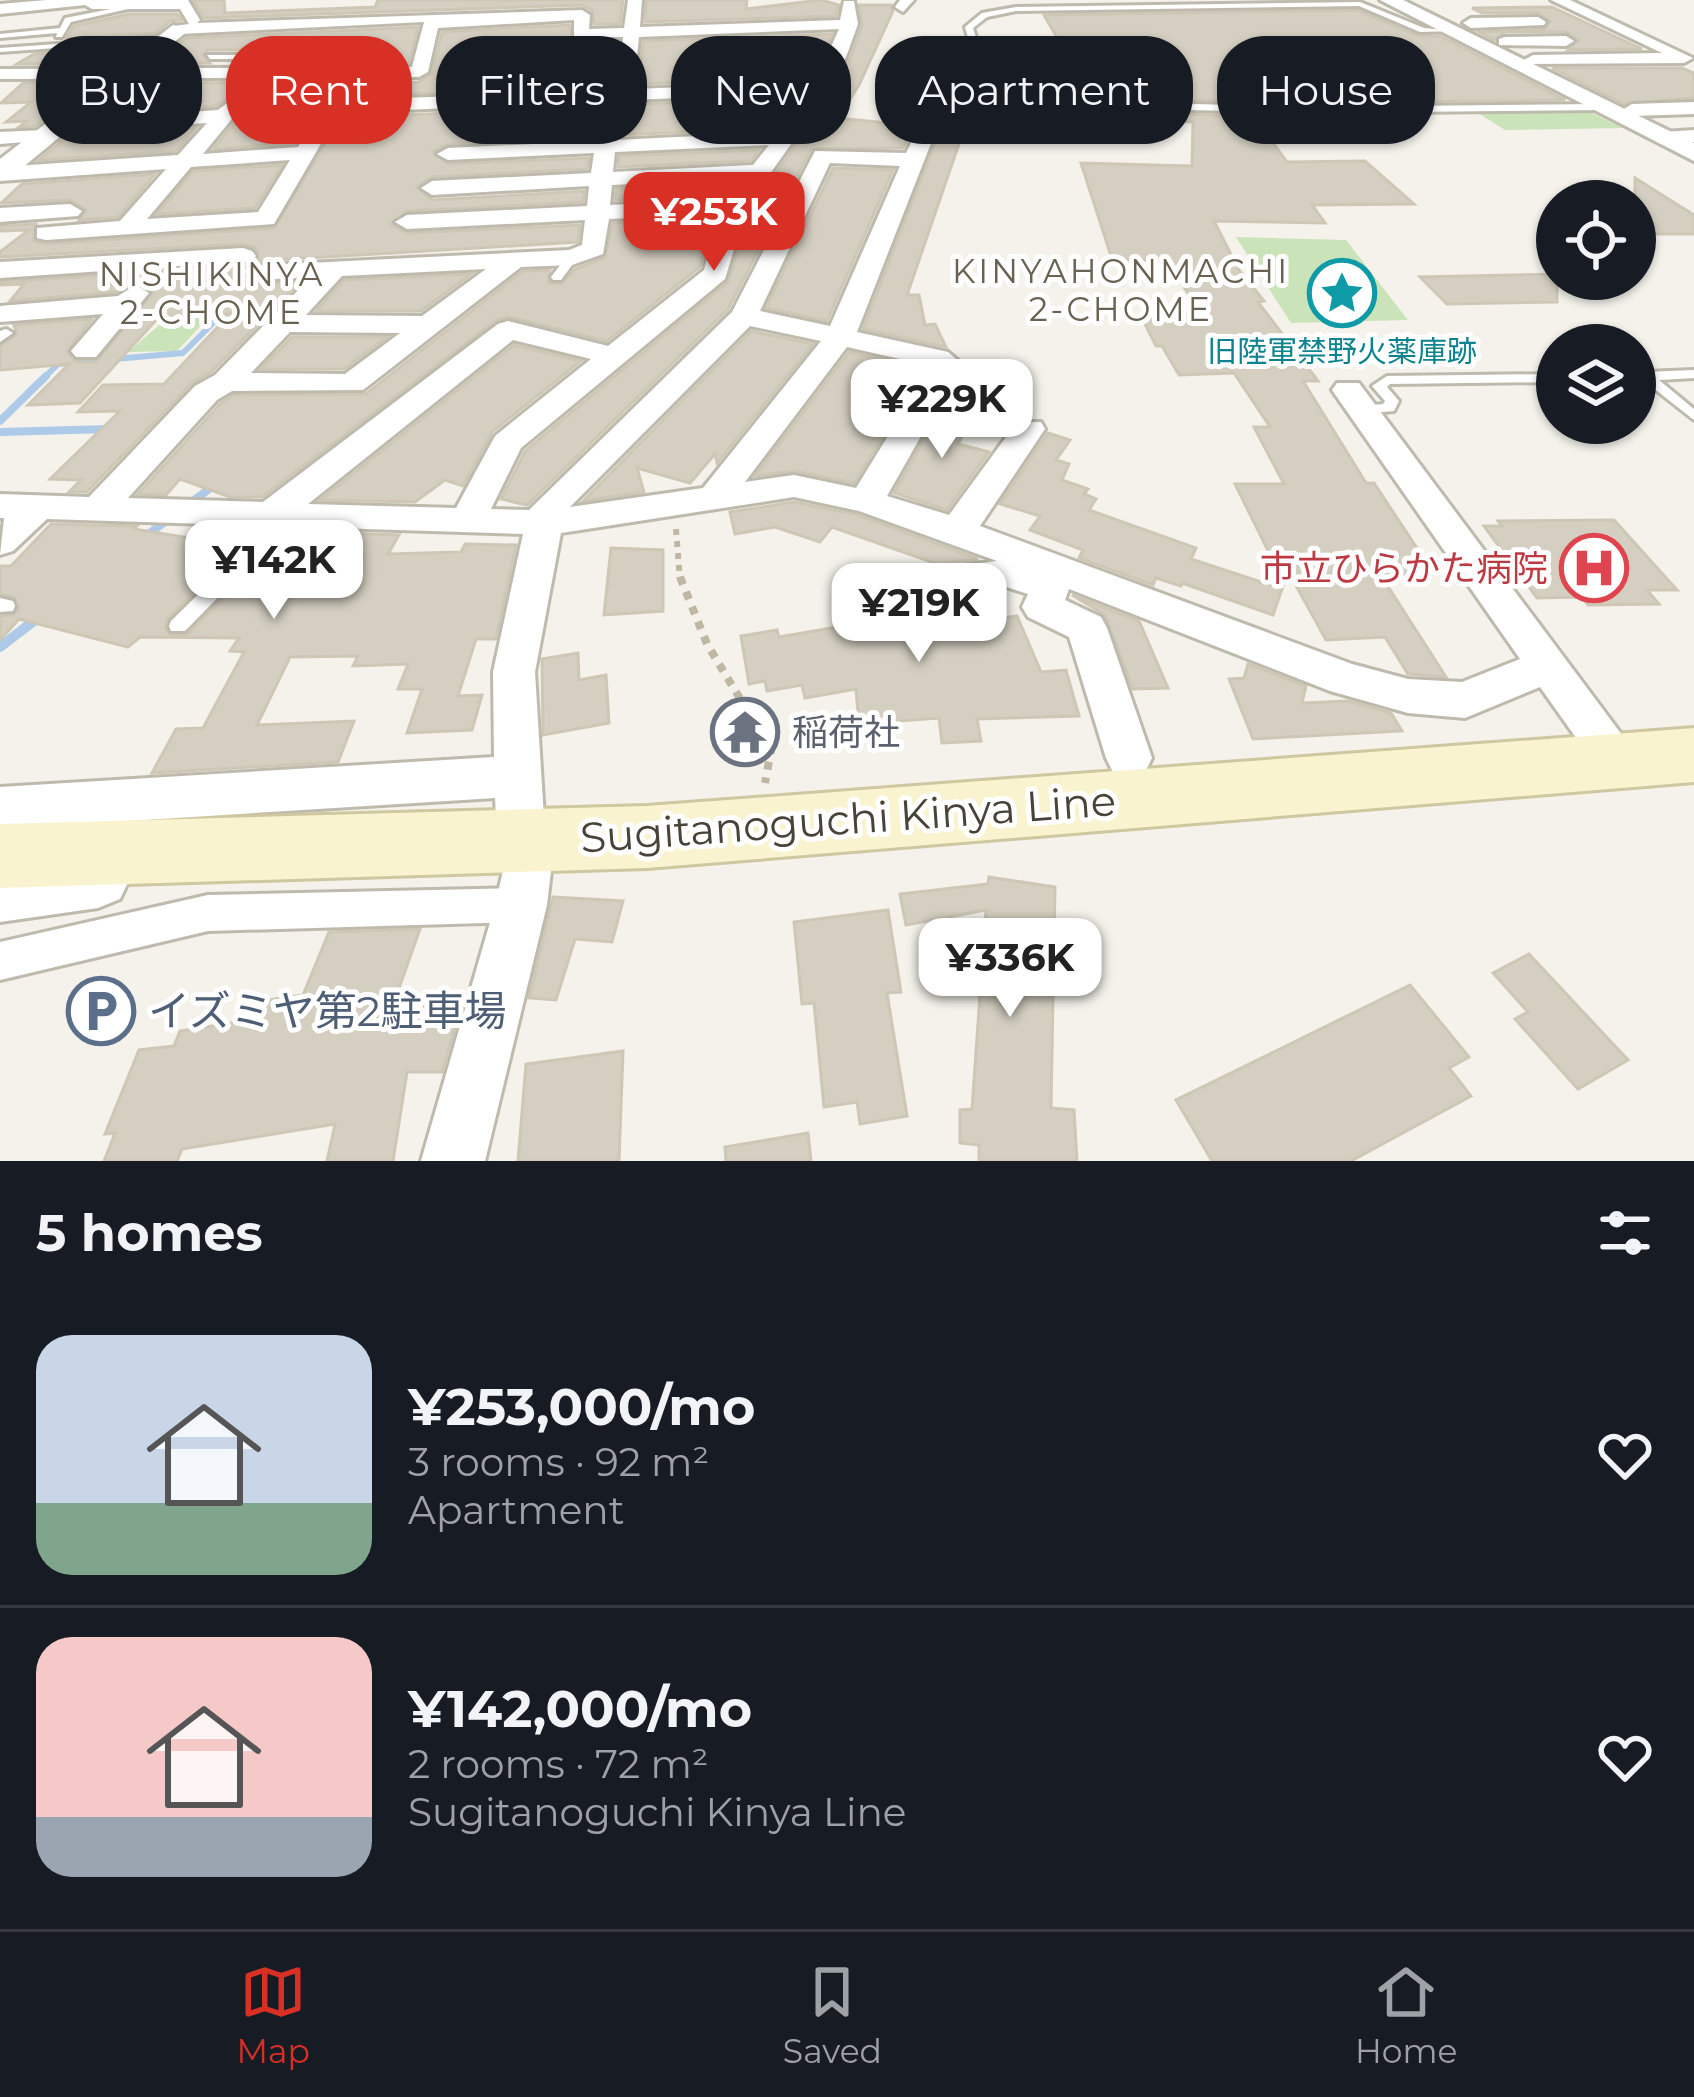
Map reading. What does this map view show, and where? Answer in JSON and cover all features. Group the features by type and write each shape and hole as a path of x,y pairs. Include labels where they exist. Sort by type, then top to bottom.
{"main road":[{"name":"Sugitanoguchi Kinya Line","path":"0,856 647,837 1694,754"}],"street":[{"path":"407,0 406,5 460,0"},
{"path":"1051,0 1078,0"},
{"path":"1389,0 1463,21 1604,96"},
{"path":"612,7 638,17 847,34 844,2 749,9"},
{"path":"0,21 27,17 36,3"},
{"path":"0,9 36,3 186,4 177,31"},
{"path":"1463,21 1564,3 1689,60"},
{"path":"177,31 569,4 589,7"},
{"path":"263,6 272,16 484,7"},
{"path":"171,36 217,10"},
{"path":"331,36 343,30 508,10 582,16 580,34"},
{"path":"546,36 580,34 638,17"},
{"path":"583,36 638,17"},
{"path":"1463,21 1606,21"},
{"path":"412,72 419,72 430,23"},
{"path":"1505,42 1644,39"},
{"path":"1533,61 1689,60"},
{"path":"7,61 36,74"},
{"path":"0,94 31,74"},
{"path":"1584,85 1694,153"},
{"path":"424,91 436,91"},
{"path":"1632,110 1694,109"},
{"path":"127,228 226,112"},
{"path":"202,117 222,116"},
{"path":"433,127 436,120"},
{"path":"0,138 36,133"},
{"path":"1663,138 1694,136"},
{"path":"422,151 448,154 671,139"},
{"path":"0,173 36,143"},
{"path":"132,144 46,233 266,219 310,144"},
{"path":"467,521 506,443 716,273 726,224 735,206 757,171 782,144"},
{"path":"698,498 840,337 920,144"},
{"path":"0,270 162,261 335,268 514,260 564,267 594,249 605,146"},
{"path":"0,173 305,153"},
{"path":"383,266 422,194 438,185 448,154"},
{"path":"453,1161 521,843 514,672 547,509 743,316 823,156 911,160"},
{"path":"432,188 757,171"},
{"path":"407,222 735,206"},
{"path":"11,214 70,211"},
{"path":"226,382 352,383 514,260"},
{"path":"86,351 162,261"},
{"path":"98,509 206,393 226,382 335,268"},
{"path":"2,328 126,304"},
{"path":"743,316 938,358 947,364 866,501"},
{"path":"284,322 434,325"},
{"path":"280,515 508,330 614,356"},
{"path":"1355,400 1617,759"},
{"path":"956,531 1029,429"},
{"path":"0,506 545,523 794,486 866,501 956,531 1054,578 1345,679 1408,696 1465,700 1548,665"},
{"path":"0,542 38,507"},
{"path":"914,584 1007,573 1054,578"},
{"path":"1054,578 1042,607 1087,628 1129,758"},
{"path":"0,808 521,843"},
{"path":"0,892 105,877 396,861 647,837"},
{"path":"0,961 521,843"}],"lane":[{"path":"0,36 60,32 68,20 108,4"},
{"path":"1463,21 1423,30 1360,4 1016,9 985,15 969,27 991,102 1307,110 1604,96"},
{"path":"7,61 177,31"},
{"path":"210,57 226,57"},
{"path":"1656,376 1694,374"},
{"path":"1676,375 1694,388"},
{"path":"1355,400 1389,408 1392,401 1379,386 1387,380 1536,378"},
{"path":"1656,387 1694,416"},
{"path":"178,626 280,515"}],"path":[{"path":"698,498 675,564 693,621 770,750 768,781 750,792"}],"green space":[{"path":"1590,112 1623,128 1505,130 1478,113"},
{"path":"1236,237 1346,240 1408,320 1291,323"},
{"path":"256,267 177,351 128,352 173,313 201,276"}],"building":[{"path":"193,0 224,0 225,13 375,7 378,0 623,0 620,24 594,24 592,11 582,5 204,18"},
{"path":"646,0 747,0 746,9 821,0 839,5 836,16 645,22"},
{"path":"859,5 891,5 893,11 882,36 875,36 875,50 851,98 851,56 862,26"},
{"path":"1552,7 1642,49 1568,50 1578,40 1566,32 1505,32 1495,40 1479,32 1544,29 1550,21 1538,13 1482,13 1472,8"},
{"path":"1358,10 1418,36 1217,36 1217,101 1193,100 1193,36 1056,36 1044,15"},
{"path":"129,14 177,14 182,20 170,21 156,33 111,36 68,36 74,26"},
{"path":"569,25 572,36 441,36 442,32"},
{"path":"418,27 412,51 412,36 228,36"},
{"path":"226,36 226,50 207,50 203,55 210,63 202,63 202,37"},
{"path":"1435,36 1440,36 1565,100 1435,102"},
{"path":"671,40 671,83 647,84 647,41"},
{"path":"34,54 36,64 17,64"},
{"path":"436,57 436,93 412,94 412,82 432,73"},
{"path":"1552,68 1682,68 1694,73 1694,98 1624,104"},
{"path":"23,83 36,83 36,125 6,122 31,102 1,103"},
{"path":"202,83 226,83 226,99 216,106 202,107"},
{"path":"647,103 671,103 671,133 647,134"},
{"path":"436,114 436,144 448,144 433,152 448,164 589,158 587,169 432,177 417,187 432,200 584,191 583,202 407,211 391,224 407,233 580,225 578,242 258,261 256,248 243,244 0,257 0,252 29,230 0,231 0,226 36,224 33,241 46,244 274,228 325,144 412,144 412,115"},
{"path":"1193,114 1217,115 1217,144 1274,144 1287,162 1365,161 1414,204 1312,205 1325,223 1214,221 1239,270 1264,301 1258,302 1318,381 1303,381 1366,483 1374,483 1434,574 1380,574 1446,677 1408,674 1385,637 1326,640 1288,571 1284,583 1235,484 1284,484 1254,427 1270,427 1234,373 1179,375 1162,346 1156,346 1141,316 1202,314 1166,261 1112,259 1081,163 1192,166"},
{"path":"851,119 875,122 875,144 905,144 903,148 811,149 728,309 527,505 501,499 525,451 728,282 751,208 797,144 851,144"},
{"path":"226,133 226,144 281,144 213,149"},
{"path":"58,144 182,144 176,151 39,160"},
{"path":"935,144 959,144 907,295 919,295 925,325 935,324 946,347 863,329"},
{"path":"759,150 751,161 618,167 619,156"},
{"path":"282,165 255,208 157,214 193,171"},
{"path":"833,168 893,170 827,321 766,308"},
{"path":"155,174 118,217 79,220 86,210 70,200 1,203 22,184"},
{"path":"733,183 726,195 615,200 616,189"},
{"path":"1656,191 1694,215 1694,234 1656,234"},
{"path":"713,219 700,267 607,341 509,317 497,320 262,497 230,497 180,479 166,495 138,494 233,395 366,394 523,271 550,270 549,283 561,284 575,269 604,258 613,223"},
{"path":"242,266 240,273 255,284 300,282 212,371 192,383 87,492 69,492 81,480 50,479 120,411 78,412 103,385 164,384 230,314 158,318 80,403 28,405 69,364 0,370 0,346 17,334 14,325 92,319 67,351 76,362 96,362 153,292 134,281 117,292 10,301 24,284 0,282"},
{"path":"471,274 421,311 316,311 344,280"},
{"path":"1536,274 1536,300 1557,302 1447,304 1420,277"},
{"path":"751,331 813,344 717,463 715,454 690,483 637,468 644,492 583,501"},
{"path":"292,337 387,337 344,369 261,369"},
{"path":"514,345 581,361 492,432 463,486 445,480 415,502 320,500"},
{"path":"849,352 924,369 854,483 795,471 755,476"},
{"path":"945,402 976,411 958,444 989,452 947,510 894,493"},
{"path":"1048,433 1070,440 1056,460 1069,464 1062,480 1088,489 1084,494 1096,499 1089,510 1196,548 1191,559 1282,589 1273,615 1182,583 1156,578 1153,585 1079,558 1083,550 1030,530 1040,516 1000,504"},
{"path":"794,502 858,515 978,559 937,564 832,527 820,542 775,527 735,534 730,512"},
{"path":"1614,520 1677,590 1647,590 1659,604 1588,605 1582,597 1537,598 1484,526 1502,526 1498,521"},
{"path":"51,524 137,526 134,529 208,541 219,529 257,530 168,618 165,628 171,635 188,634 289,531 399,535 388,554 461,552 465,544 516,545 496,639 476,639 458,696 482,695 472,730 407,733 422,689 398,689 408,664 353,666 358,656 290,657 257,725 354,721 338,762 152,773 176,729 203,728 244,652 230,651 239,638 140,637 128,647 19,619 0,640 0,616 13,615 19,608 14,597 0,594 0,566 11,566"},
{"path":"611,548 663,550 663,611 604,615"},
{"path":"991,593 1002,618 1017,616 1041,672 1066,670 1079,716 977,719 981,741 942,743 939,718 859,724 856,689 805,698 802,685 767,691 765,681 749,684 741,636 777,630 779,637 855,624 851,606"},
{"path":"1072,595 1139,621 1168,688 1133,689 1105,615"},
{"path":"578,653 579,680 606,675 609,723 543,735 542,659"},
{"path":"1248,664 1306,686 1302,703 1349,701 1391,713 1402,731 1253,739 1229,679 1244,678"},
{"path":"989,877 1055,887 1051,1108 1074,1110 1077,1161 979,1161 979,1145 960,1143 960,1110 972,1109 986,910 906,925 900,894 988,884"},
{"path":"553,897 623,901 612,942 575,939 556,1000 529,998"},
{"path":"888,910 901,992 887,993 907,1116 860,1124 857,1102 824,1107 814,1003 802,1004 794,922"},
{"path":"420,929 393,1005 462,1004 442,1072 407,1072 393,1161 327,1161 335,1124 182,1149 177,1161 104,1161 115,1133 105,1134 139,1050 174,1046 180,1031 256,1019 261,1001 303,995 329,932"},
{"path":"1529,954 1628,1060 1578,1089 1515,1019 1528,1012 1493,973"},
{"path":"1410,985 1469,1057 1449,1068 1471,1096 1351,1161 1212,1161 1176,1100"},
{"path":"623,1051 619,1161 518,1161 526,1064"},
{"path":"808,1133 811,1161 726,1161 725,1147"}],"waterway":[{"path":"6,222 87,151"},
{"path":"0,227 9,219"},
{"path":"46,376 58,364 183,353 227,309"},
{"path":"0,421 46,376"},
{"path":"43,379 46,376"},
{"path":"0,432 109,429"},
{"path":"186,506 216,484"},
{"path":"143,538 173,516"},
{"path":"0,647 39,617"}],"place":[{"name":"旧陸軍禁野火薬庫跡","path":"1342,293"},
{"name":"市立ひらかた病院","path":"1594,568"},
{"name":"稲荷社","path":"745,732"},
{"name":"イズミヤ第2駐車場","path":"101,1011"}],"district":[{"name":"KINYAHONMACHI 2-CHOME","path":"1121,290"},
{"name":"NISHIKINYA 2-CHOME","path":"212,293"}]}
